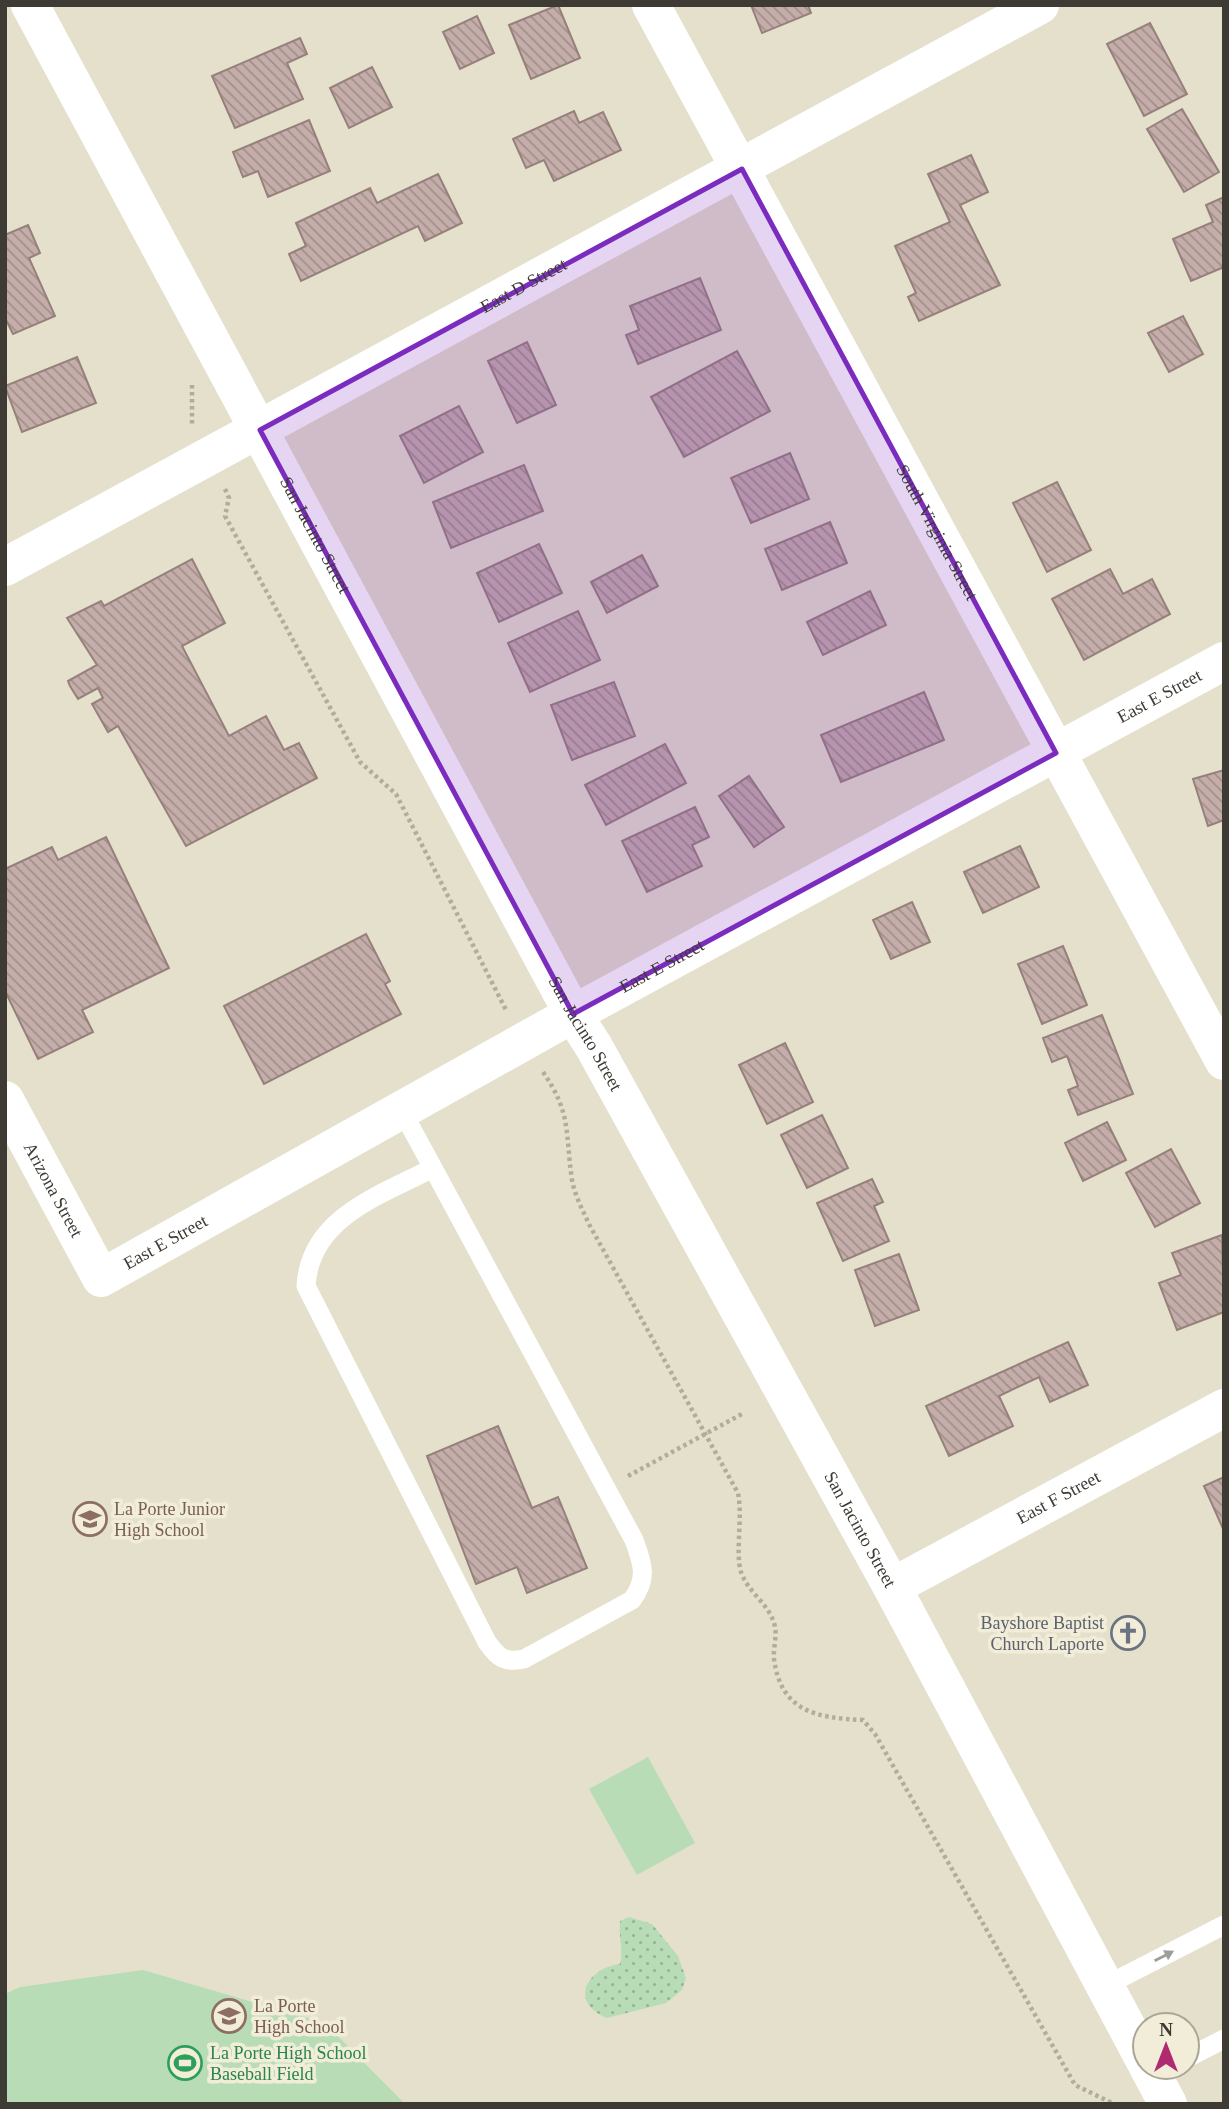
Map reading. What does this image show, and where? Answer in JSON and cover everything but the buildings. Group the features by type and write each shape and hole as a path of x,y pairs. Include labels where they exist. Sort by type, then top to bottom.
{"street":[{"name":"San Jacinto Street","path":"30,5 573,1014 594,1047 892,1587 1131,2030"},
{"name":"South Virginia Street","path":"652,5 1224,1061"},
{"name":"East D Street","path":"5,567 1040,5"},
{"name":"East E Street","path":"101,1278 573,1014 1224,661"},
{"name":"Arizona Street","path":"5,1100 101,1278"},
{"name":"East F Street","path":"892,1587 1224,1408"}],"lane":[{"path":"402,1111 433,1168 634,1540 645,1573 641,1587 632,1600 524,1659 511,1662 498,1657 486,1642 306,1286 307,1267 321,1242 342,1215 433,1168"},
{"path":"1105,1986 1224,1925"},
{"path":"1201,2051 1224,2039"}],"path":[{"path":"194,373 191,391 192,426 210,456 229,498 225,516 360,762 396,794 523,1044 558,1093 566,1114 572,1182 590,1226 738,1493 742,1515 741,1573 769,1611 775,1627 774,1657 779,1685 792,1702 815,1715 863,1720 875,1734 1075,2085 1114,2104"},
{"path":"624,1479 742,1414"}],"highlighted area":[{"path":"742,169 1056,753 573,1014 260,430"}],"green space":[{"path":"648,1757 695,1843 637,1875 589,1789"},
{"path":"629,1917 652,1924 678,1956 686,1978 682,1990 666,2003 607,2018 588,2003 586,1986 599,1972 620,1964 620,1921"},
{"name":"La Porte High School Baseball Field","path":"143,1970 325,2023 405,2104 5,2104 5,1994 20,1987"}],"place":[{"name":"La Porte Junior High School","path":"90,1519"},
{"name":"Bayshore Baptist Church Laporte","path":"1128,1633"},
{"name":"La Porte High School","path":"229,2016"},
{"name":"La Porte High School Baseball Field","path":"185,2063"}]}
